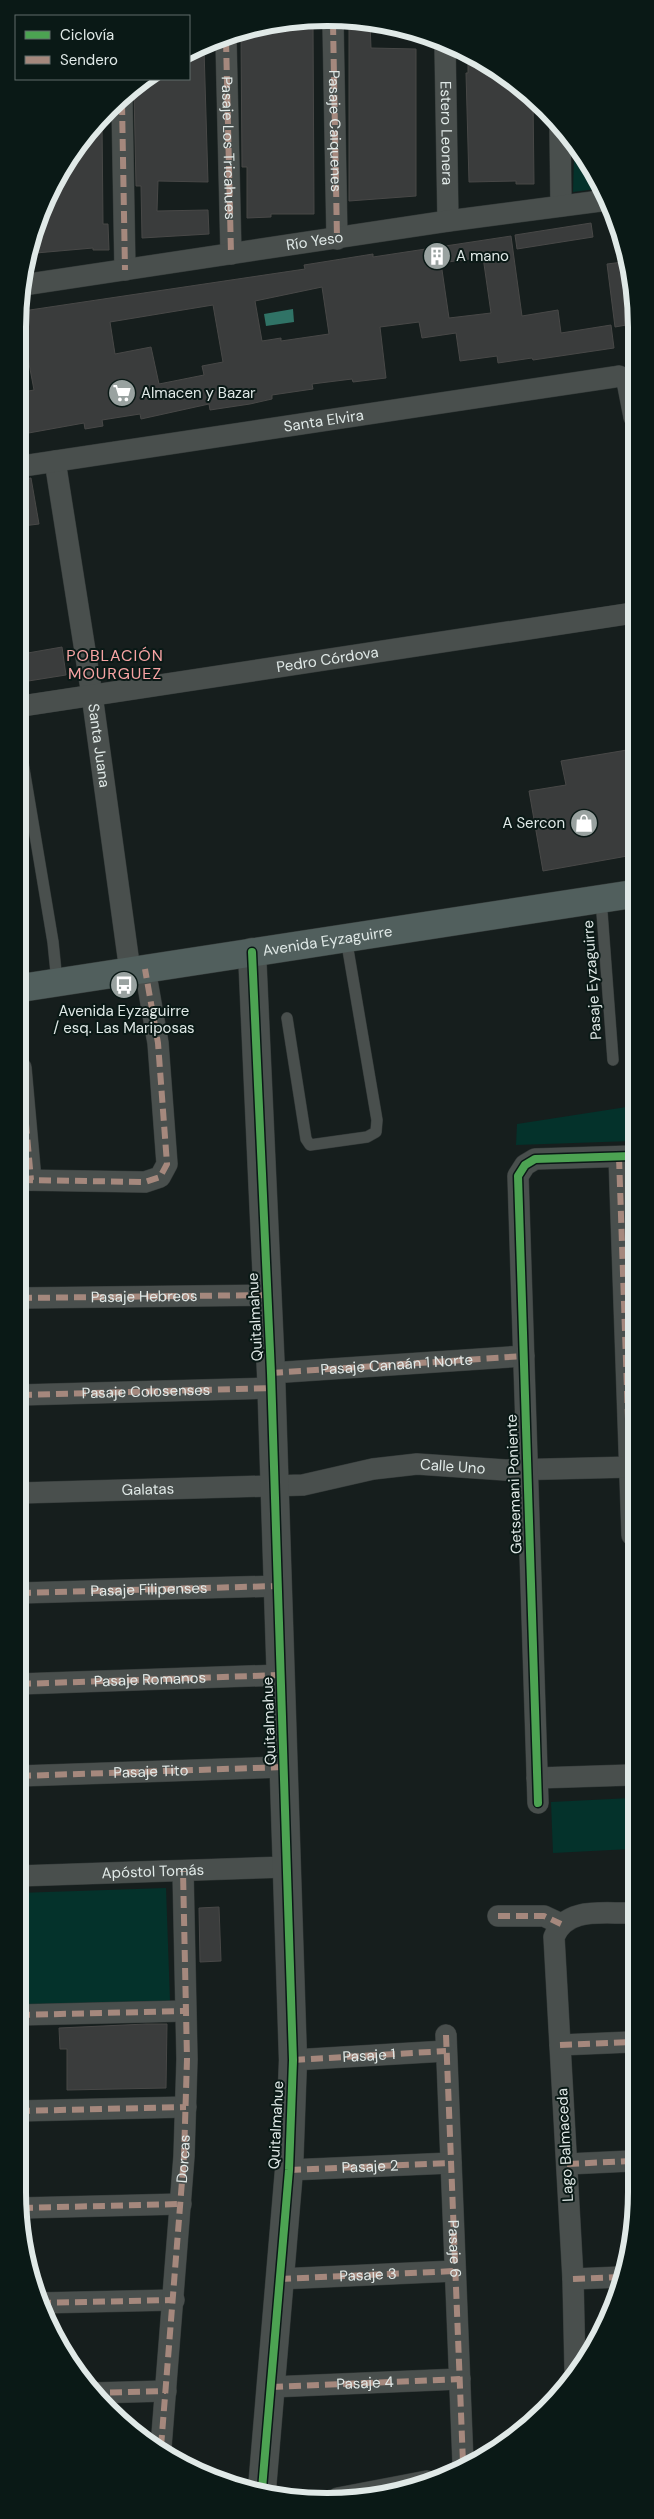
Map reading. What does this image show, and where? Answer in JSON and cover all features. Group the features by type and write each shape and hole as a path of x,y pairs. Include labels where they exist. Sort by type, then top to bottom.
{"main road":[{"name":"Avenida Eyzaguirre","path":"26,987 628,895"}],"street":[{"name":"Pasaje Caiquenes","path":"333,26 337,239"},
{"name":"Pasaje Los Tricahues","path":"226,44 231,254"},
{"name":"Estero Leonera","path":"445,50 448,221"},
{"path":"122,107 125,270"},
{"path":"560,137 561,206"},
{"name":"Río Yeso","path":"30,284 448,221 600,201"},
{"name":"Santa Elvira","path":"26,466 614,377 624,378 628,384"},
{"name":"Santa Juana","path":"26,1180 145,1182 160,1177 167,1164 158,1043 138,970 55,461"},
{"name":"Pedro Córdova","path":"26,705 628,614"},
{"name":"Quitalmahue","path":"252,952 272,1380 293,2060 288,2170 280,2279 261,2486"},
{"path":"626,1156 628,1280"},
{"name":"Getsemani Poniente","path":"538,1803 518,1183 525,1166 541,1158 626,1156"},
{"name":"Pasaje Hebreos","path":"26,1298 268,1295"},
{"name":"Pasaje Canaán 1 Norte","path":"272,1380 524,1356"},
{"name":"Pasaje Colosenses","path":"26,1394 272,1380"},
{"name":"Calle Uno","path":"275,1486 311,1484 374,1469 417,1464 483,1470 628,1467"},
{"name":"Galatas","path":"26,1493 275,1486"},
{"name":"Pasaje Filipenses","path":"26,1593 278,1586"},
{"name":"Pasaje Romanos","path":"26,1684 281,1675"},
{"name":"Pasaje Tito","path":"26,1776 284,1767"},
{"path":"537,1778 628,1775"},
{"name":"Apóstol Tomás","path":"26,1876 287,1867"},
{"name":"Dorcas","path":"161,2443 174,2300 186,2107 186,2011 182,1871"},
{"path":"498,1916 544,1916 562,1924 567,1919 581,1914 628,1913"},
{"name":"Lago Balmaceda","path":"562,1924 554,1937 554,1944 573,2278 575,2362"},
{"path":"26,2015 186,2011"},
{"path":"560,2044 628,2042"},
{"name":"Pasaje 1","path":"293,2060 446,2043"},
{"name":"Pasaje 6","path":"446,2043 463,2460"},
{"path":"26,2111 186,2107"},
{"path":"566,2164 628,2161"},
{"name":"Pasaje 2","path":"288,2170 451,2163"},
{"path":"27,2208 181,2204"},
{"name":"Pasaje 3","path":"280,2279 455,2271"},
{"path":"573,2278 616,2277"},
{"path":"47,2302 174,2300"},
{"name":"Pasaje 4","path":"271,2387 460,2379"},
{"path":"103,2393 166,2391"}],"lane":[{"path":"26,780 52,932 57,982"},
{"name":"Pasaje Eyzaguirre","path":"601,899 613,1060"},
{"path":"287,1018 306,1139 310,1145 367,1137 376,1132 377,1120 346,938"}],"shaded area":[{"path":"574,159 576,159 594,189 573,192"},
{"path":"293,309 294,322 266,326 264,314"},
{"path":"628,1107 628,1141 516,1145 517,1124"},
{"path":"628,1798 628,1849 553,1853 551,1802"},
{"path":"166,1888 170,2001 26,2007 26,1893"}],"building":[{"path":"313,27 314,214 271,214 271,217 247,218 247,167 242,167 241,39 268,32"},
{"path":"349,27 370,30 371,48 416,49 416,196 349,201"},
{"path":"204,53 208,182 158,181 157,211 208,210 209,234 142,238 141,186 136,186 134,97 156,80 190,80 190,59"},
{"path":"468,62 510,88 533,108 534,184 516,184 516,181 469,182 466,73 468,73"},
{"path":"102,128 103,224 108,224 109,250 93,250 93,248 36,253 42,230 57,194 77,160"},
{"path":"591,223 593,237 517,249 515,235"},
{"path":"511,236 522,316 558,310 561,333 611,325 614,348 533,360 532,358 498,363 497,356 460,361 456,333 422,338 419,322 380,327 386,378 353,382 352,379 312,384 313,389 272,395 272,399 250,404 210,410 209,404 141,419 140,414 102,420 103,426 85,429 84,423 26,433 26,391 34,390 26,348 27,310 305,269 304,265 373,254 373,257","holes":["483,257 491,313 449,318 441,263","322,287 329,334 281,341 281,338 262,341 255,301","213,305 223,362 202,366 204,375 159,384 151,347 115,354 110,322"]},
{"path":"621,262 628,325 615,327 607,264"},
{"path":"31,478 39,524 26,526 26,479"},
{"path":"62,647 66,675 26,681 26,653"},
{"name":"A Sercon","path":"628,750 628,856 543,871 529,791 566,785 561,761"},
{"path":"219,1907 221,1961 200,1962 199,1908"},
{"path":"167,2024 166,2088 67,2090 67,2049 60,2049 59,2028"}],"marked path":[{"path":"333,26 337,239"},
{"path":"226,44 231,254"},
{"path":"122,107 125,270"},
{"path":"26,1180 145,1182 160,1177 167,1164 158,1043 145,969"},
{"path":"26,1124 31,1180"},
{"path":"619,1157 628,1419"},
{"path":"26,1298 268,1295"},
{"path":"271,1373 524,1356"},
{"path":"26,1395 272,1388"},
{"path":"26,1593 278,1586"},
{"path":"26,1684 281,1675"},
{"path":"26,1776 284,1767"},
{"path":"161,2443 184,2156 187,2059 183,1871"},
{"path":"498,1916 544,1916 561,1924"},
{"path":"26,2015 185,2011"},
{"path":"446,2035 463,2460"},
{"path":"560,2045 628,2042"},
{"path":"293,2060 446,2051"},
{"path":"26,2111 186,2107"},
{"path":"567,2164 628,2161"},
{"path":"289,2170 451,2163"},
{"path":"27,2208 181,2204"},
{"path":"279,2279 455,2271"},
{"path":"573,2279 616,2277"},
{"path":"47,2303 174,2300"},
{"path":"271,2387 460,2379"},
{"path":"103,2393 166,2391"}],"cycle path":[{"path":"252,952 271,1373 293,2060 289,2170 262,2486"},
{"path":"538,1803 518,1176 525,1165 535,1159 628,1156"}],"place":[{"name":"A mano","path":"437,256"},
{"name":"Almacen y Bazar","path":"122,393"},
{"name":"A Sercon","path":"584,823"},
{"name":"Avenida Eyzaguirre / esq. Las Mariposas","path":"124,985"}],"district":[{"name":"POBLACIÓN MOURGUEZ","path":"115,664"}]}
